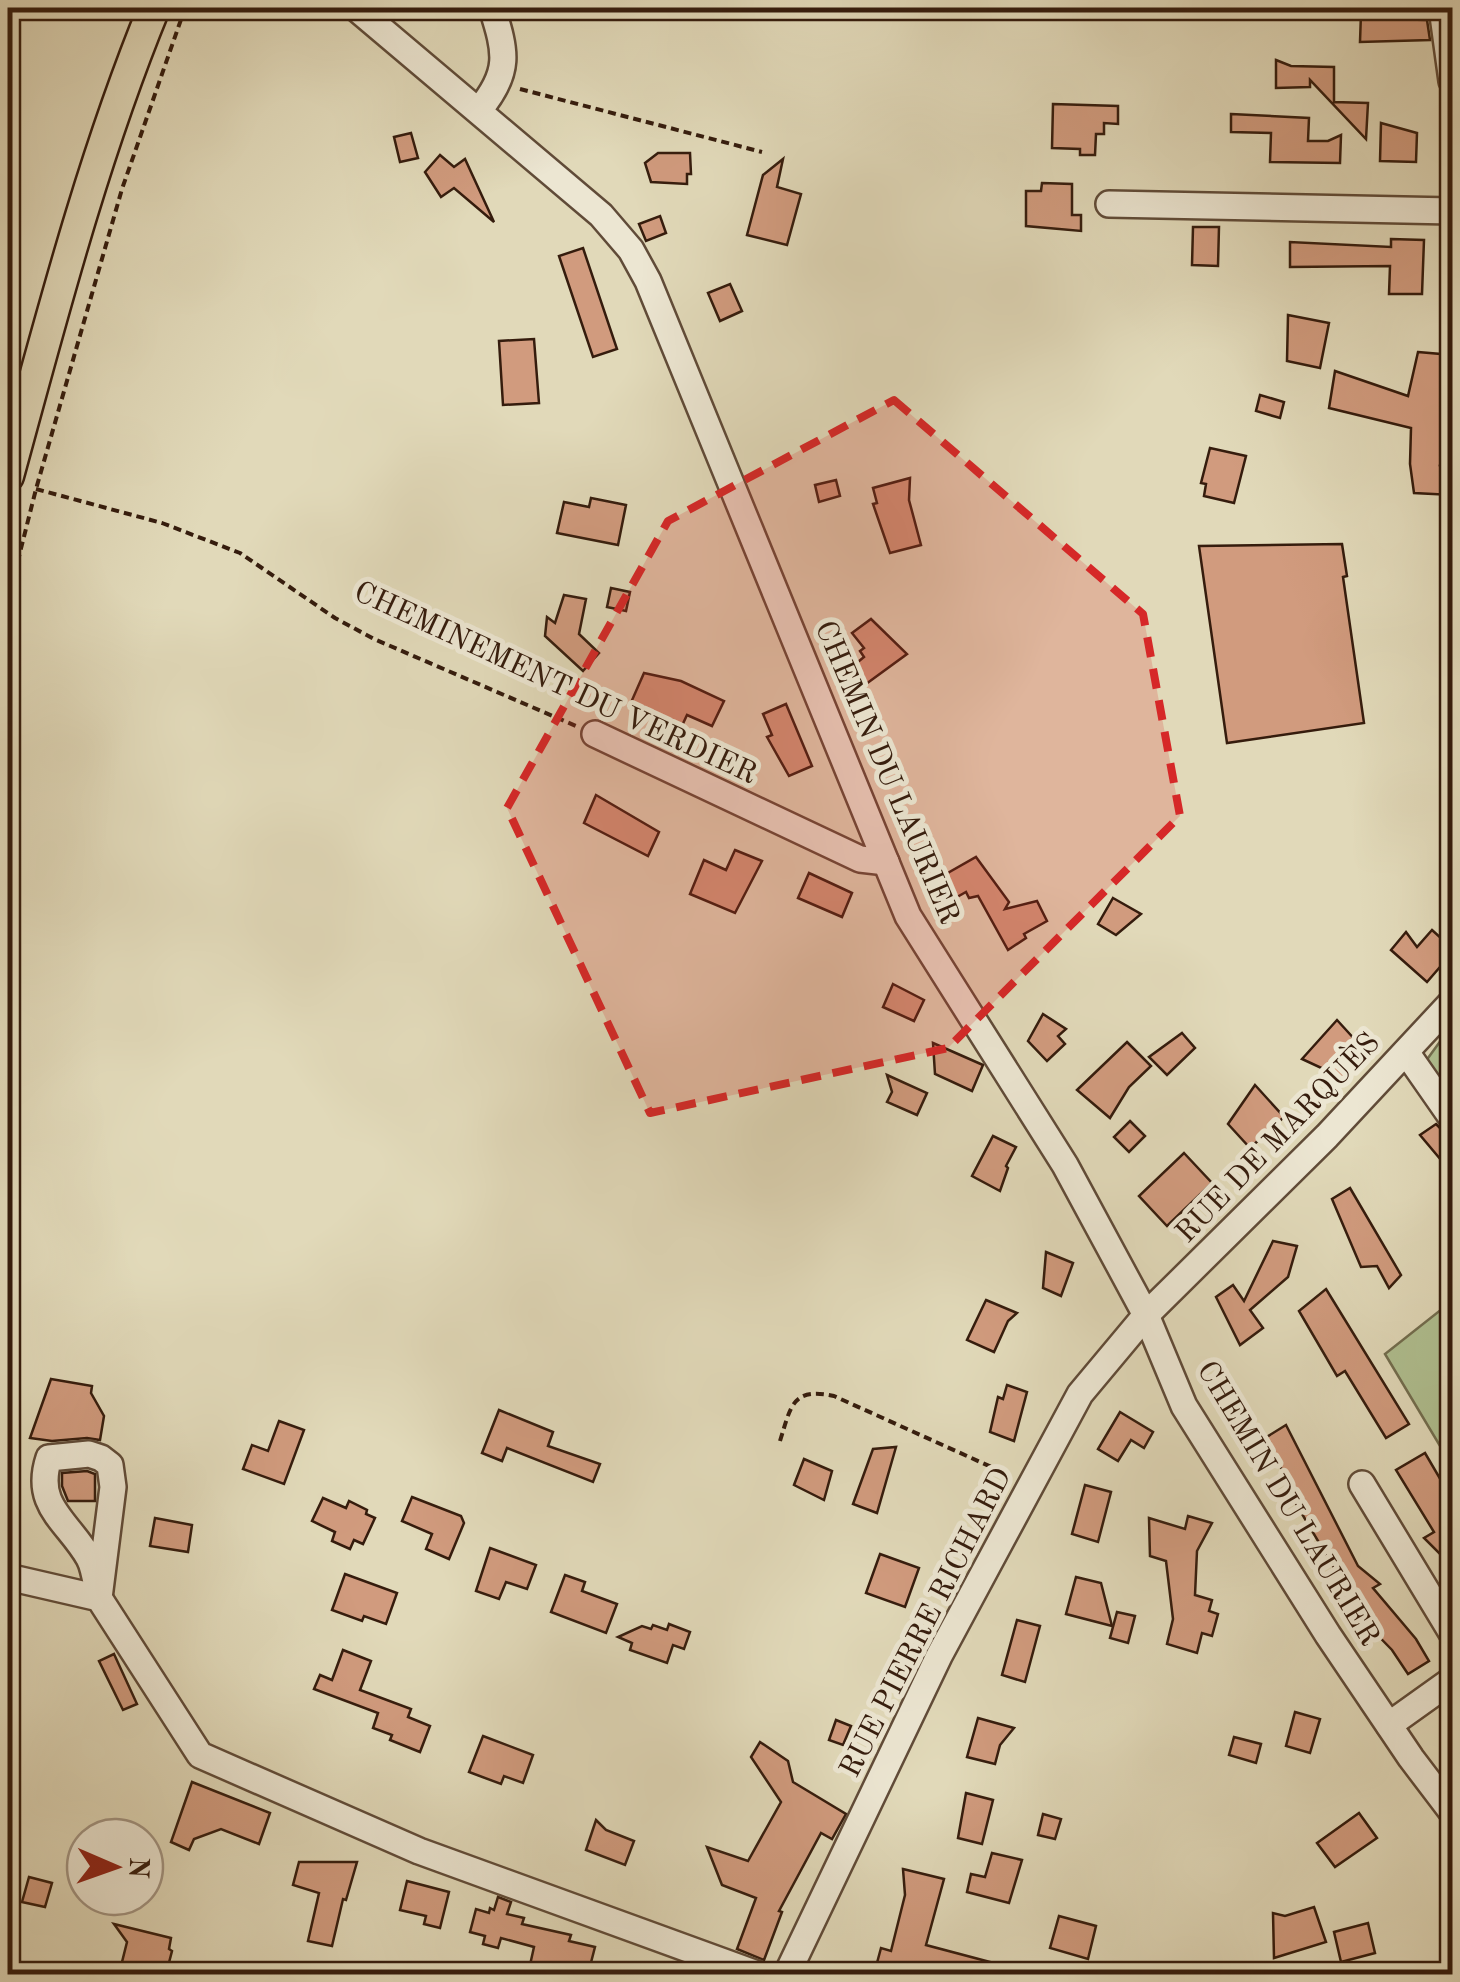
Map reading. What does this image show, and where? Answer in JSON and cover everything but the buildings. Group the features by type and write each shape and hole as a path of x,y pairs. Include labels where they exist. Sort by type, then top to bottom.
{"main road":[{"path":"8,476 72,250 154,8"}],"street":[{"name":"CHEMIN DU LAURIER","path":"356,8 601,214 631,250 648,281 908,916 1065,1165 1146,1315 1184,1406 1328,1635 1452,1812"},
{"path":"479,110 505,66 492,8"},
{"path":"1442,8 1452,81"},
{"path":"1110,204 1452,211"},
{"name":"CHEMINEMENT DU VERDIER","path":"594,734 860,858 886,862"},
{"name":"RUE DE MARQUÈS","path":"1146,1315 1452,1002"},
{"path":"1406,1052 1452,1118"},
{"name":"RUE PIERRE RICHARD","path":"787,1974 939,1656 1080,1394 1146,1315"},
{"path":"98,1598 113,1487 110,1465 88,1454 49,1458 44,1472 46,1499 91,1561 98,1598 200,1755 419,1851 757,1974"},
{"path":"1362,1484 1452,1632"},
{"path":"8,1576 98,1598"},
{"path":"1389,1725 1452,1680"}],"path":[{"path":"8,600 122,189 185,8"},
{"path":"498,83 762,152"},
{"name":"CHEMINEMENT DU VERDIER","path":"36,489 162,524 240,554 335,618 374,639 594,734"},
{"path":"780,1441 791,1406 802,1395 818,1393 834,1396 1031,1485"}],"highlighted area":[{"path":"894,400 1143,614 1180,816 948,1048 650,1113 507,808 668,521"}],"green space":[{"path":"1452,1025 1452,1096 1423,1065"},
{"path":"1452,1301 1452,1466 1385,1354"}]}
